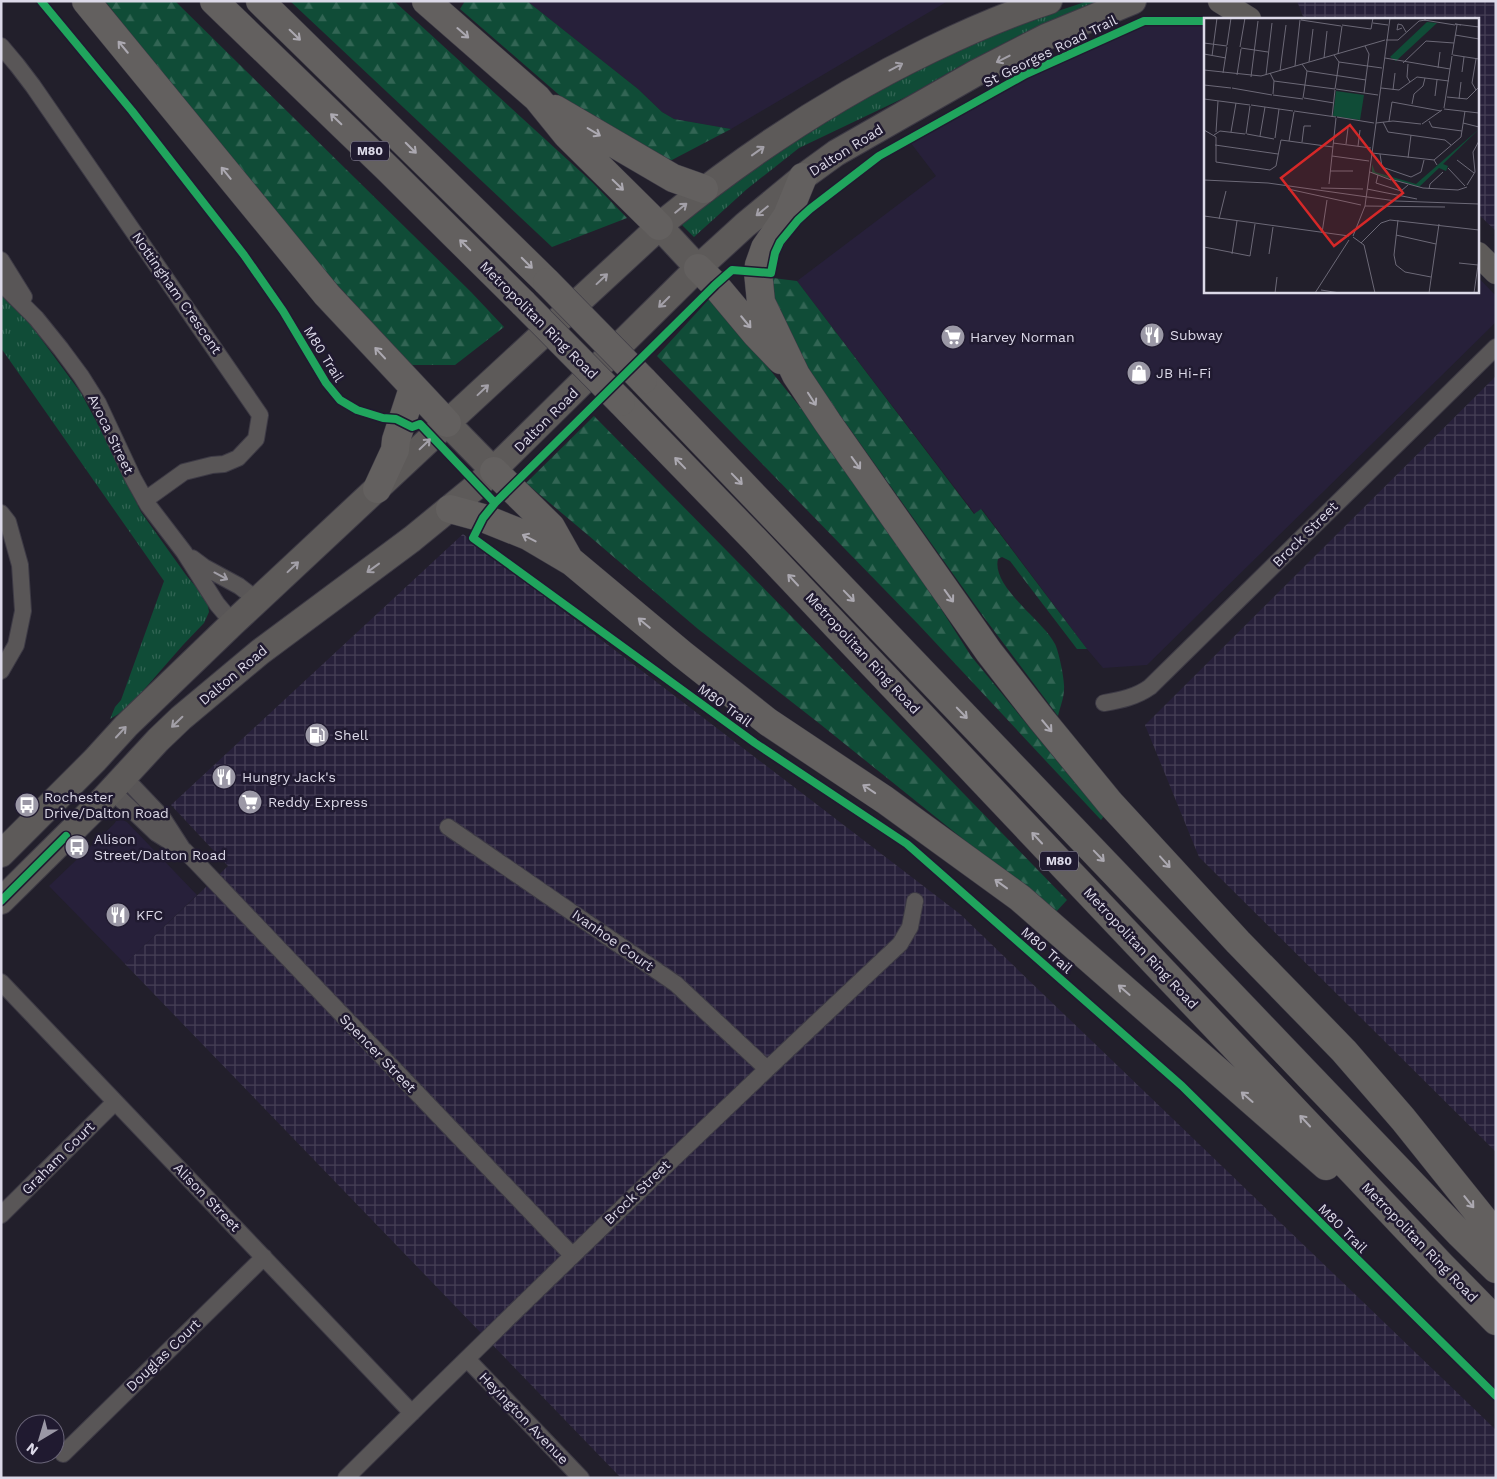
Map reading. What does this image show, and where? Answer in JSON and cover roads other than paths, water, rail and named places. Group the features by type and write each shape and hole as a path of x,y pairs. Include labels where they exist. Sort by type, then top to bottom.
{"highway":[{"path":"86,1 327,295 447,423"},
{"name":"Metropolitan Ring Road","path":"214,1 388,169 621,402 755,540 1496,1321"},
{"name":"Metropolitan Ring Road","path":"260,1 547,282 643,380 1460,1234 1496,1269"},
{"path":"426,1 537,98 567,135 659,226"},
{"path":"537,98 673,178 704,189"},
{"path":"803,177 787,216 765,248 758,265 761,302 796,375 920,556 989,652 1042,720 1110,803 1238,942 1344,1050 1403,1118 1496,1236"},
{"path":"698,268 756,334 796,375"},
{"path":"377,489 395,450 396,440 413,388"},
{"path":"494,471 550,527 572,562"},
{"path":"450,510 483,518 528,536 572,562 682,654 768,722 885,800 1020,898 1442,1266"}],"main road":[{"path":"1,854 95,760 126,726 257,600 659,226 704,189 777,137 900,65 988,23 1049,1"},
{"name":"Dalton Road","path":"1,901 98,805 181,718 260,652 450,510 494,471 698,268 745,225 803,177 836,153 976,72 1046,37 1133,1"},
{"path":"1220,1 1247,18"},
{"path":"1253,1 1258,18"},
{"path":"659,226 698,268"},
{"path":"1480,256 1496,272"},
{"path":"447,423 494,471"},
{"name":"Spencer Street","path":"95,760 118,784"}],"street":[{"name":"Nottingham Crescent","path":"1,46 18,65 39,94 260,416 256,439 238,458 224,464 184,472 145,500"},
{"name":"Avoca Street","path":"1,260 36,318"},
{"name":"Avoca Street","path":"1,283 36,318 61,349 98,403 145,500 184,552 217,604 234,622"},
{"name":"Brock Street","path":"1104,703 1130,698 1150,687 1496,347"},
{"path":"1,513 8,522 20,565 23,611 16,645 1,671"},
{"name":"Avoca Street","path":"184,552 204,568 239,586 257,600"},
{"name":"Spencer Street","path":"118,784 156,833 185,852 572,1255"},
{"name":"Ivanhoe Court","path":"448,827 676,984 766,1069"},
{"name":"Brock Street","path":"346,1478 572,1255 900,944 910,927 915,901"},
{"name":"Alison Street","path":"1,982 412,1412"},
{"name":"Graham Court","path":"1,1215 116,1102"},
{"name":"Douglas Court","path":"65,1452 264,1257"},
{"name":"Heyington Avenue","path":"467,1359 581,1478"}],"place":[{"name":"Subway","path":"1152,335"},
{"name":"Harvey Norman","path":"953,337"},
{"name":"JB Hi-Fi","path":"1139,373"},
{"name":"Shell","path":"317,735"},
{"name":"Hungry Jack's","path":"224,777"},
{"name":"Reddy Express","path":"250,802"},
{"name":"Rochester Drive/Dalton Road","path":"27,805"},
{"name":"Alison Street/Dalton Road","path":"77,847"},
{"name":"KFC","path":"118,915"}]}
